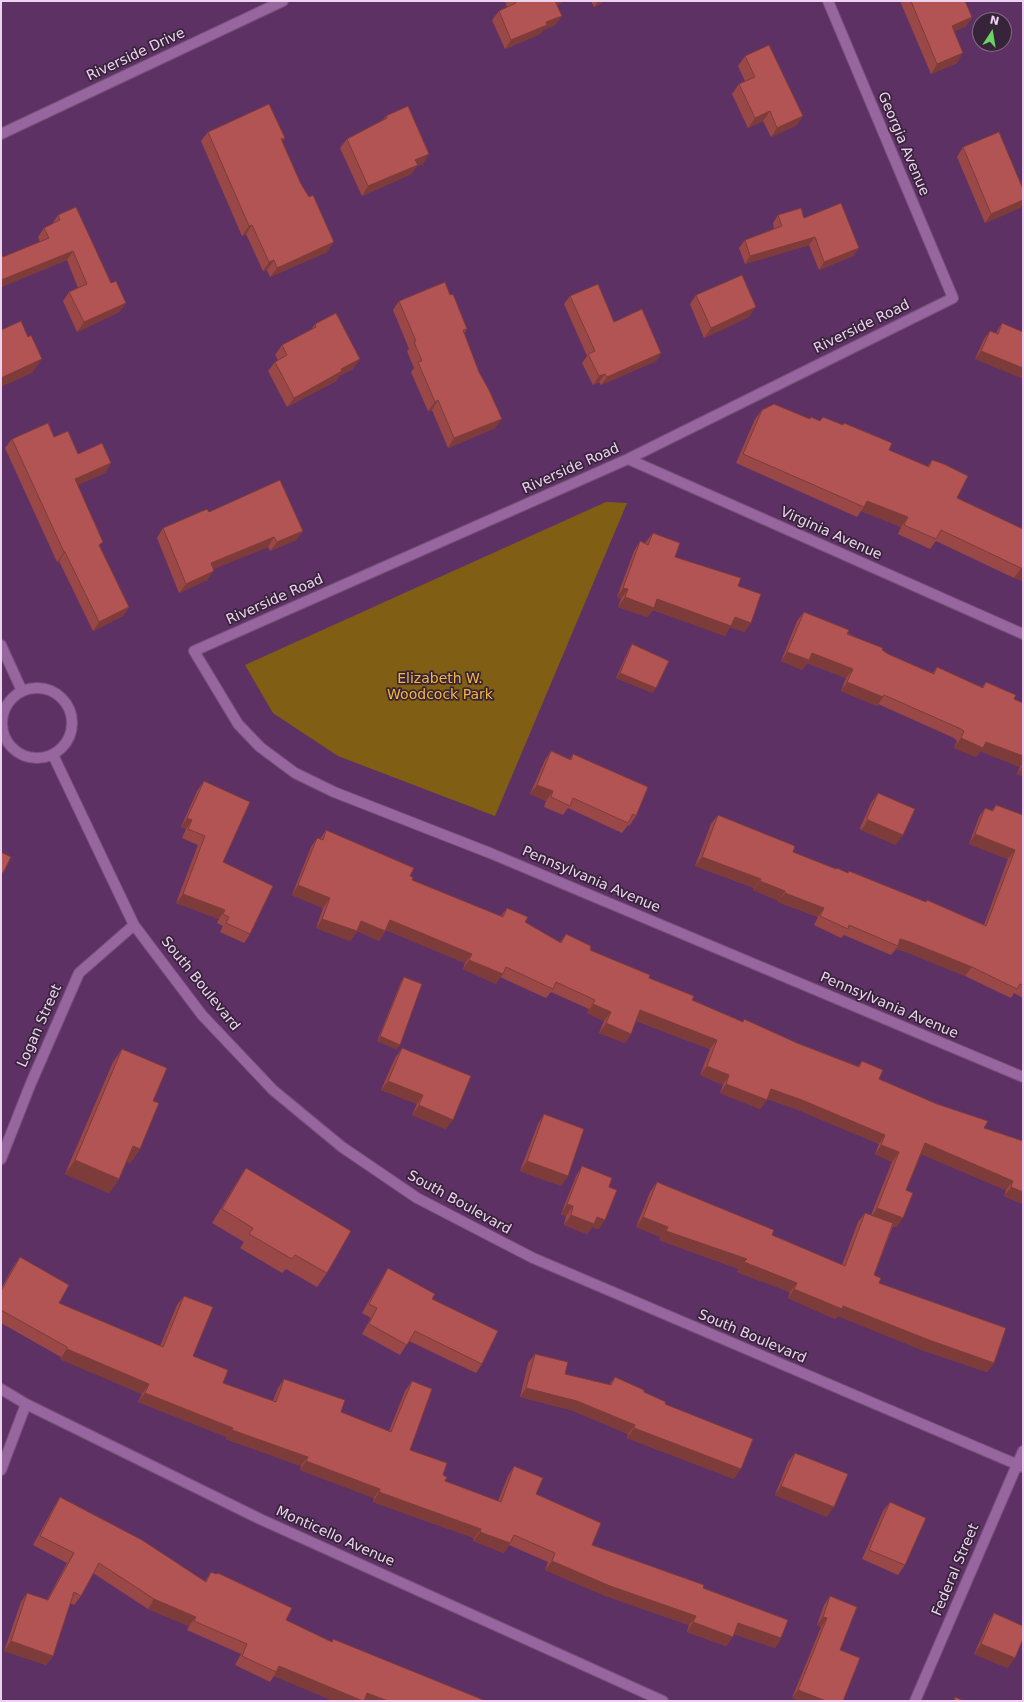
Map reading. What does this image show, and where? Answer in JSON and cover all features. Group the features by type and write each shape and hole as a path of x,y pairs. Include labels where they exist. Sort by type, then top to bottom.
{"street":[{"name":"Riverside Drive","path":"1,134 283,1"},
{"name":"Georgia Avenue","path":"828,1 953,298"},
{"name":"Riverside Road","path":"194,651 628,459 953,298"},
{"name":"Virginia Avenue","path":"628,459 1023,634"},
{"path":"1,645 22,691"},
{"name":"Pennsylvania Avenue","path":"194,651 238,724 260,747 295,773 334,792 497,856 1023,1077"},
{"path":"33,688 43,688 54,692 62,698 69,707 72,718 72,729 68,740 53,755 41,758 24,755 12,748 3,737 3,715 7,705 13,696 22,691 33,688"},
{"name":"South Boulevard","path":"53,755 134,925 202,1015 273,1090 342,1147 416,1198 533,1258 1020,1466"},
{"name":"Logan Street","path":"1,1159 31,1084 79,973 134,925"},
{"name":"Monticello Avenue","path":"1,1389 26,1404 260,1519 663,1701"},
{"path":"1,1470 26,1404"},
{"name":"Federal Street","path":"915,1701 1020,1466 1023,1451"}],"green space":[{"name":"Elizabeth W. Woodcock Park","path":"606,502 627,503 495,816 338,756 273,713 245,665"}],"building":[{"path":"515,1 555,1 562,16 546,22 547,25 511,40 499,11 516,3"},
{"path":"911,1 965,1 972,17 952,26 963,53 937,64"},
{"path":"769,45 803,116 777,128 770,111 755,118 739,84 755,77 745,56"},
{"path":"269,104 285,138 281,139 301,184 309,197 313,195 334,242 277,268 274,260 269,262 252,225 249,226 208,132"},
{"path":"408,106 429,154 415,160 418,165 368,186 347,139 387,118 386,116"},
{"path":"999,132 1023,189 1023,200 991,214 963,147"},
{"path":"841,203 859,248 824,262 815,237 750,256 745,240 782,226 778,215 801,208 804,218"},
{"path":"76,207 111,283 116,281 126,303 84,322 69,292 87,284 73,251 1,280 1,254 3,257 49,238 44,228 60,220 58,215"},
{"path":"742,275 756,307 711,328 696,295"},
{"path":"445,282 450,295 453,294 467,329 463,330 479,372 502,419 454,438 438,400 435,402 418,362 422,361 414,342 416,341 399,301"},
{"path":"598,284 614,322 642,309 661,353 607,377 605,374 599,376 588,354 595,351 570,296"},
{"path":"336,313 360,359 294,398 275,362 287,355 282,345 316,327 315,324"},
{"path":"21,321 28,337 31,335 42,359 1,378 1,330"},
{"path":"1002,323 1023,332 1023,368 981,351 990,331 998,334"},
{"path":"774,404 810,419 811,417 820,421 823,417 843,425 844,423 892,443 889,450 929,467 932,460 944,464 968,476 957,498 1023,529 1023,569 941,530 936,539 904,525 908,517 867,501 864,507 743,454 762,410"},
{"path":"48,423 54,437 68,431 78,454 102,443 111,463 75,479 103,542 99,545 129,607 99,622 64,552 12,439"},
{"path":"280,480 303,531 277,542 274,537 211,563 214,571 186,584 163,528 207,509 209,512"},
{"path":"653,533 680,543 675,557 741,578 738,586 761,594 751,623 735,617 731,626 657,599 654,608 625,597 628,589 623,588 640,541 648,545"},
{"path":"804,612 849,630 847,634 883,648 882,650 888,654 934,674 937,667 983,688 986,682 1016,695 1014,699 1023,703 1023,756 986,742 983,748 961,738 964,731 961,729 884,695 883,697 847,682 853,669 812,653 809,660 787,652"},
{"path":"632,644 669,661 656,688 620,673"},
{"path":"551,751 571,760 573,754 648,787 636,816 633,814 628,823 573,798 570,806 551,797 553,791 537,785"},
{"path":"204,781 250,802 223,862 273,886 250,934 226,923 229,917 223,914 225,910 183,894 205,836 188,829 192,820 187,818"},
{"path":"878,793 915,809 903,835 868,820 867,818"},
{"path":"996,805 1023,815 1023,985 1020,984 1017,989 972,967 910,942 900,939 898,946 849,925 848,929 820,916 824,908 785,893 785,891 760,881 761,879 702,857 718,815 795,846 793,852 836,869 837,868 848,873 849,871 926,902 927,900 986,926 1015,850 975,834 985,808 993,811"},
{"path":"326,830 414,868 410,876 413,877 412,880 503,917 507,908 528,917 525,922 561,943 566,934 591,946 590,950 650,975 649,978 694,996 692,1000 743,1022 744,1019 797,1043 859,1067 862,1061 883,1070 879,1079 937,1104 988,1121 984,1128 1023,1141 1023,1192 1011,1187 1013,1181 925,1143 906,1190 913,1193 903,1218 877,1208 899,1152 881,1145 885,1135 802,1100 771,1089 767,1100 726,1084 729,1075 707,1066 717,1040 640,1010 631,1034 606,1023 611,1012 593,1004 595,1000 556,982 553,989 506,967 503,974 469,960 472,954 390,920 385,931 361,921 357,931 322,919 330,898 298,885 317,838 323,840"},
{"path":"1,852 11,857 3,873 1,872"},
{"path":"404,977 422,984 400,1045 380,1036"},
{"path":"402,1048 471,1076 453,1120 419,1105 423,1095 388,1081"},
{"path":"122,1049 167,1068 153,1101 159,1103 140,1149 133,1146 119,1179 75,1160"},
{"path":"544,1114 584,1129 568,1176 527,1161"},
{"path":"582,1166 612,1178 609,1187 617,1190 605,1220 597,1217 594,1224 571,1215 573,1206 567,1204"},
{"path":"246,1168 351,1231 327,1273 295,1255 292,1259 249,1234 253,1228 222,1209"},
{"path":"657,1182 774,1230 772,1235 845,1266 865,1213 893,1223 874,1275 881,1278 879,1283 1006,1328 994,1363 929,1340 843,1306 842,1309 794,1289 797,1283 744,1262 747,1259 666,1231 668,1227 643,1217"},
{"path":"20,1257 69,1285 59,1303 163,1347 184,1296 213,1307 193,1356 228,1370 223,1383 276,1402 284,1379 345,1400 341,1412 391,1432 412,1381 432,1389 410,1450 447,1463 443,1475 447,1477 445,1481 501,1502 514,1466 543,1478 536,1494 601,1523 592,1545 704,1585 703,1588 788,1620 781,1638 738,1623 733,1637 693,1622 696,1616 610,1586 552,1561 555,1553 514,1535 510,1543 480,1532 481,1529 379,1492 380,1489 306,1461 308,1457 232,1430 233,1428 145,1393 149,1384 67,1349 67,1347 1,1310 1,1291"},
{"path":"388,1268 435,1294 432,1299 498,1331 482,1364 415,1331 407,1345 369,1324 377,1308 369,1304"},
{"path":"535,1354 568,1362 565,1374 611,1385 615,1377 644,1390 644,1392 666,1402 665,1404 753,1439 741,1469 634,1428 635,1425 577,1401 526,1388"},
{"path":"795,1453 848,1474 834,1507 781,1486"},
{"path":"60,1497 142,1540 206,1582 211,1572 216,1574 218,1573 292,1608 286,1620 332,1642 333,1639 486,1701 388,1701 367,1693 363,1701 279,1666 276,1672 242,1656 247,1644 194,1621 196,1617 154,1599 99,1563 81,1596 74,1592 53,1656 11,1641 27,1593 48,1600 74,1553 40,1536"},
{"path":"890,1502 926,1518 905,1565 869,1550"},
{"path":"830,1596 857,1607 840,1650 860,1658 843,1701 826,1701 798,1690 827,1618 823,1617"},
{"path":"994,1613 1023,1626 1023,1639 1015,1658 981,1644"},
{"path":"955,1697 964,1701 954,1701"}]}
